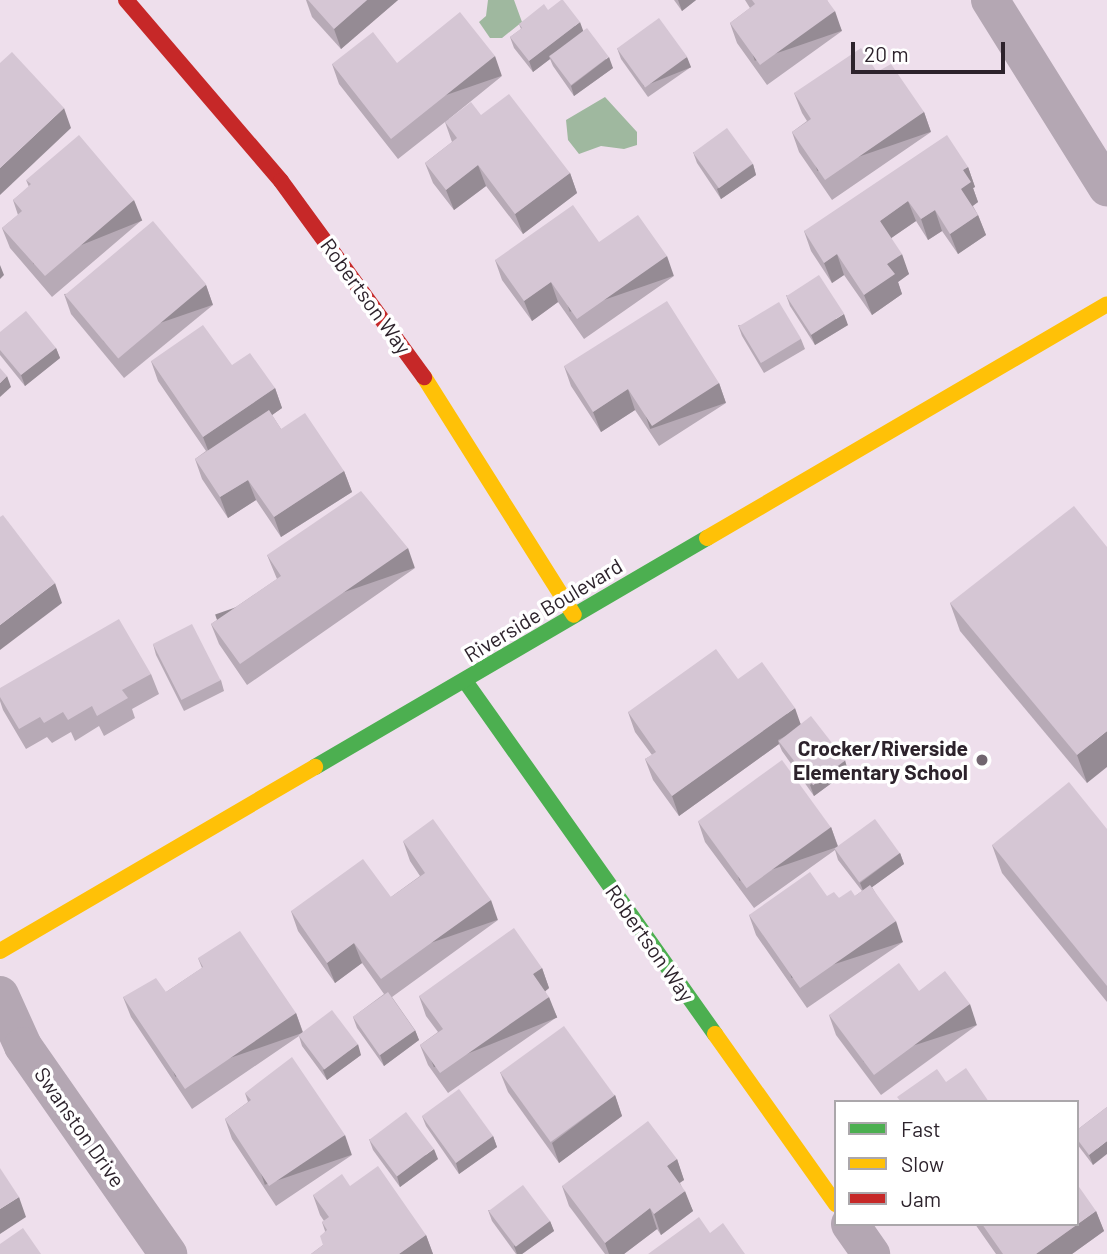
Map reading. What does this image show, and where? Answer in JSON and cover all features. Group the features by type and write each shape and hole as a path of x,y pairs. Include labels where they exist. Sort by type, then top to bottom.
{"street":[{"name":"Robertson Way","path":"126,0 281,181 388,324 477,454 574,615"},
{"path":"990,0 1107,187"},
{"name":"Riverside Boulevard","path":"0,951 1107,304"},
{"name":"Robertson Way","path":"465,681 834,1201"},
{"name":"Swanston Drive","path":"0,995 23,1046 168,1254"},
{"path":"851,1226 872,1254"}],"shaded area":[{"path":"488,0 514,0 522,22 502,38 490,38 479,22 486,16"},
{"path":"605,97 637,132 637,145 624,149 601,146 579,154 568,140 566,120"}],"building":[{"path":"308,0 367,0 334,29"},
{"path":"561,0 580,22 529,61 510,37 522,28 519,24 544,4 548,10"},
{"path":"752,0 827,0 835,11 760,65 730,23 755,4"},
{"path":"460,12 495,56 391,139 332,64 373,32 397,63"},
{"path":"659,18 687,57 645,87 617,49"},
{"path":"587,28 609,57 571,85 549,56"},
{"path":"861,48 877,72 891,64 924,112 825,180 792,132 811,119 794,93"},
{"path":"12,52 64,108 0,168 0,63"},
{"path":"509,94 570,173 515,214 478,165 446,190 425,163 457,138 445,122 471,102 481,115"},
{"path":"727,128 753,164 719,188 693,153"},
{"path":"79,135 134,200 45,276 2,228 22,211 13,200 31,184 26,180"},
{"path":"947,135 968,167 963,170 971,182 961,189 978,215 950,234 935,210 921,219 908,201 880,221 902,254 887,264 895,274 864,295 837,254 824,263 804,231"},
{"path":"573,205 599,242 638,215 667,256 577,319 551,282 524,301 495,260"},
{"path":"153,221 206,285 118,359 65,295"},
{"path":"819,275 844,314 811,335 786,296"},
{"path":"667,301 719,383 652,426 628,389 593,412 564,366"},
{"path":"779,302 801,339 761,363 739,326"},
{"path":"26,311 56,348 21,375 0,350 0,332"},
{"path":"203,325 232,365 250,353 275,388 203,437 151,361"},
{"path":"0,368 7,376 0,383"},
{"path":"269,410 281,429 305,413 344,471 274,517 248,480 220,497 195,459"},
{"path":"361,491 408,548 240,664 211,624 281,576 267,555"},
{"path":"1074,506 1107,547 1107,731 1077,755 950,603"},
{"path":"3,515 55,583 0,625 0,517"},
{"path":"119,619 151,674 122,690 128,698 97,716 92,706 68,720 63,712 44,723 40,717 19,729 0,697 0,688"},
{"path":"192,624 221,680 181,700 153,644"},
{"path":"716,649 738,679 762,662 795,708 672,796 645,759 656,752 628,712"},
{"path":"811,716 845,760 813,785 779,741"},
{"path":"782,760 831,827 747,888 698,821"},
{"path":"1069,782 1107,829 1107,986 992,845"},
{"path":"433,819 491,900 381,979 354,943 327,963 291,911 363,859 391,897 425,873 403,841"},
{"path":"875,819 900,853 859,882 835,848"},
{"path":"810,872 827,896 834,892 839,898 851,890 855,896 870,885 896,921 800,988 749,915"},
{"path":"514,928 542,968 533,974 549,997 440,1073 420,1045 443,1029 419,996"},
{"path":"240,931 296,1013 185,1089 123,997 156,978 166,992 203,967 198,958"},
{"path":"899,963 919,991 945,971 970,1004 874,1075 829,1015"},
{"path":"388,992 415,1031 380,1055 353,1017"},
{"path":"332,1010 358,1044 324,1070 298,1035"},
{"path":"564,1026 615,1096 551,1142 500,1072"},
{"path":"292,1057 345,1135 269,1186 225,1119 251,1100 245,1093"},
{"path":"966,1068 988,1100 899,1100 897,1097 937,1069 946,1082"},
{"path":"459,1089 493,1136 456,1163 422,1116"},
{"path":"1107,1107 1107,1141 1089,1155 1079,1142 1079,1128"},
{"path":"406,1112 434,1149 397,1176 369,1140"},
{"path":"648,1121 677,1159 667,1166 685,1191 654,1214 650,1208 605,1243 562,1186"},
{"path":"378,1166 426,1235 399,1254 311,1254 323,1245 320,1236 327,1230 322,1222 329,1217 313,1195 342,1174 350,1186"},
{"path":"0,1168 19,1197 0,1209"},
{"path":"523,1185 550,1221 516,1247 489,1211"},
{"path":"1079,1187 1096,1211 1079,1223"},
{"path":"699,1217 710,1233 723,1223 745,1254 648,1254"},
{"path":"983,1226 1075,1226 1036,1254 1003,1254"},
{"path":"23,1228 41,1254 0,1254 0,1244"}],"traffic: fast":[{"path":"315,767 707,538"},
{"path":"465,681 715,1034"}],"traffic: slow":[{"path":"707,538 1107,304"},
{"path":"424,377 574,615"},
{"path":"0,951 315,767"},
{"path":"715,1034 834,1201"}],"traffic: jam":[{"path":"126,0 281,181 424,377"}],"place":[{"name":"Crocker/Riverside Elementary School","path":"982,760"}]}
